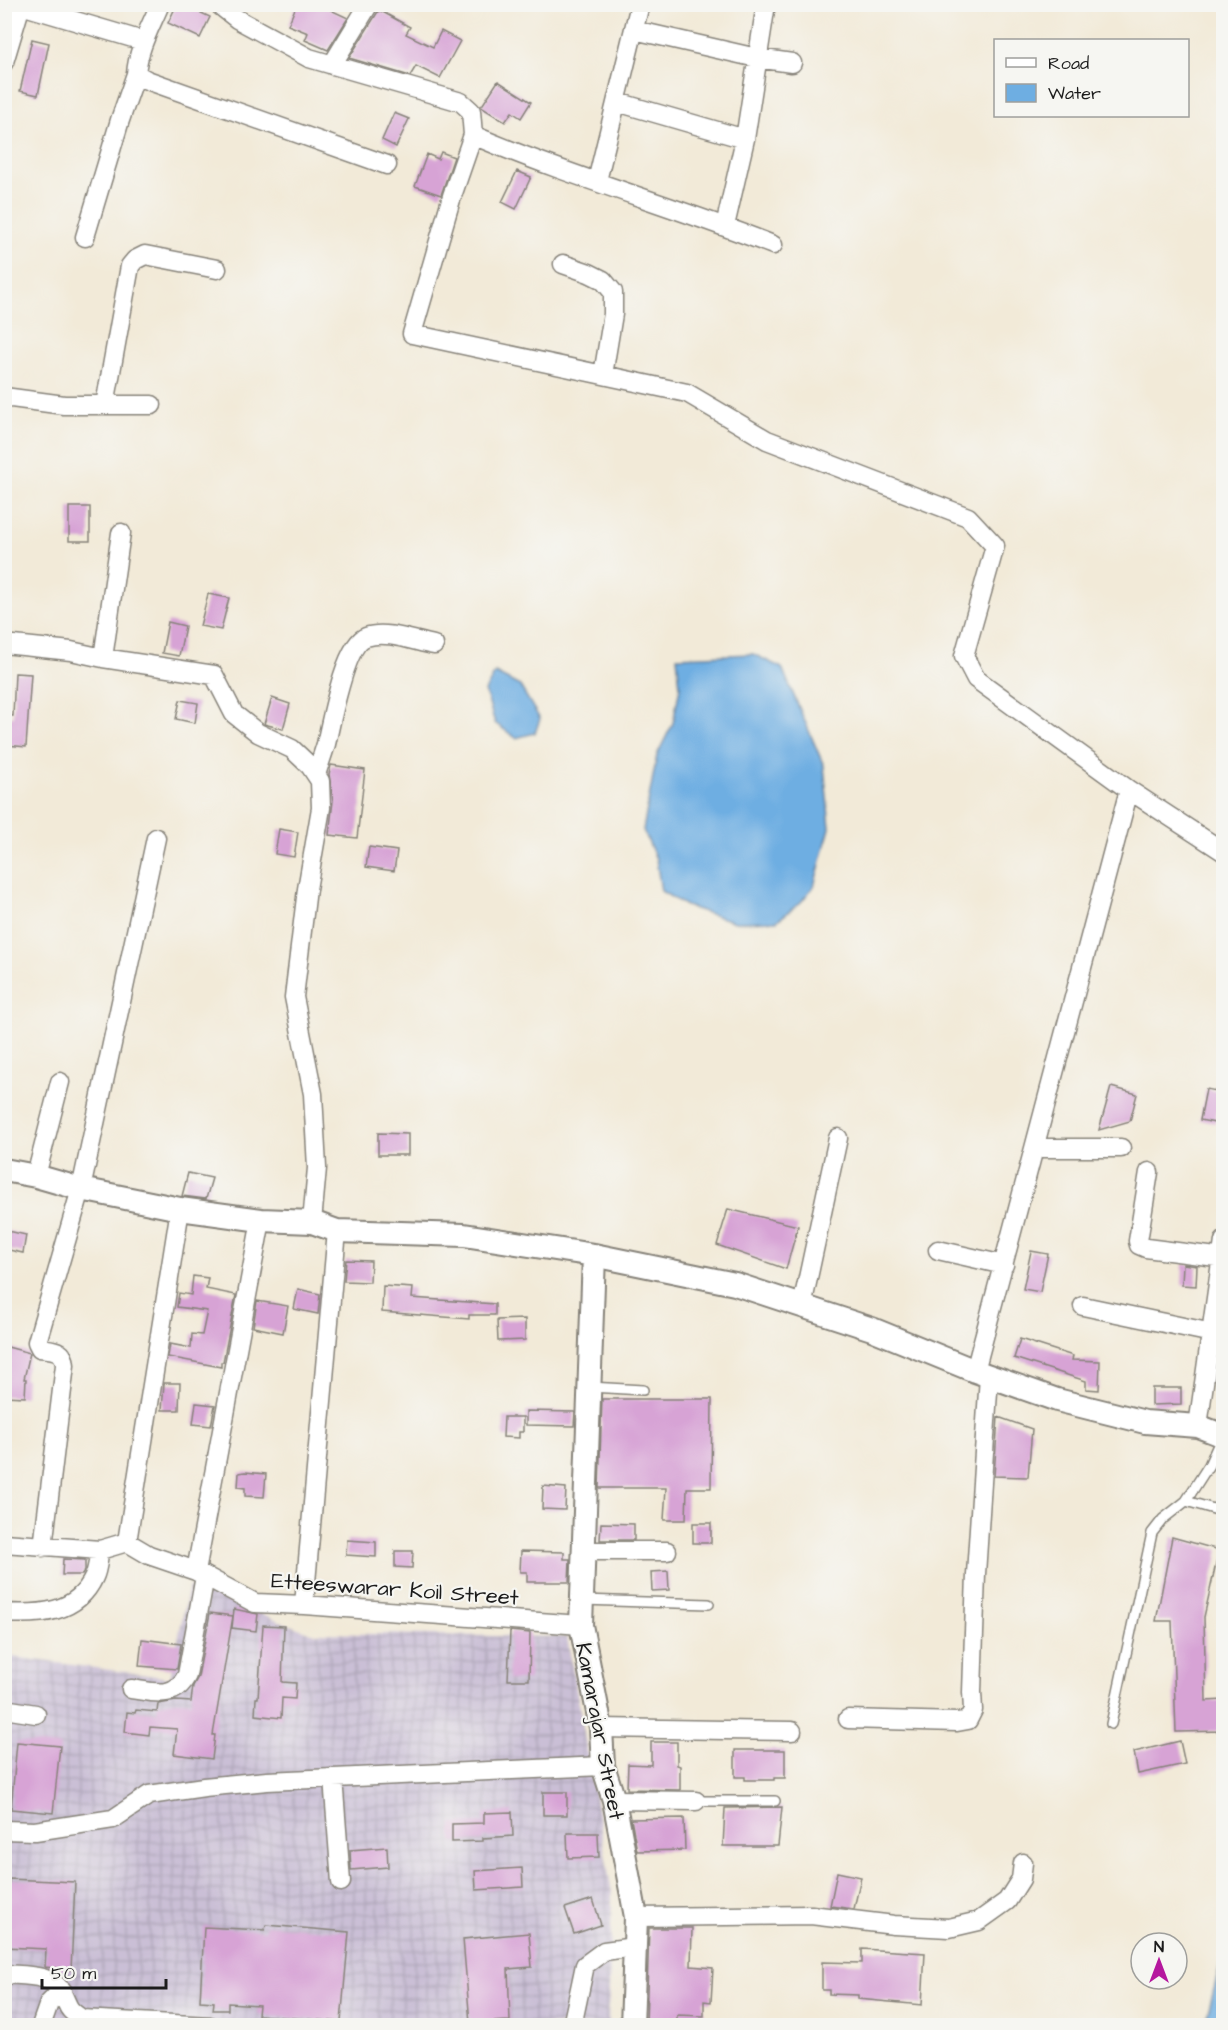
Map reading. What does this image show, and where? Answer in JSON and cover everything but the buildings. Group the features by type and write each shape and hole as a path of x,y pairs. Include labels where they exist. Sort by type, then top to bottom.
{"street":[{"path":"85,237 136,74 138,56 160,4"},
{"path":"218,4 240,12 309,58 461,102 471,111 473,135 452,196 412,334 687,393 766,440 968,517 995,546 964,656 976,679 1129,790 1224,852"},
{"path":"332,64 369,4"},
{"path":"597,182 640,4"},
{"path":"725,226 744,139 766,4"},
{"path":"4,62 21,5 143,41"},
{"path":"634,30 757,58 792,63"},
{"path":"136,74 147,80 387,165"},
{"path":"617,102 744,139"},
{"path":"473,135 530,159 725,226 773,245"},
{"path":"105,405 130,266 144,255 217,269"},
{"path":"563,264 603,280 613,292 613,314 603,375"},
{"path":"4,397 64,405 152,405"},
{"path":"103,658 121,532"},
{"path":"315,775 325,748 346,667 353,649 363,638 379,634 434,645"},
{"path":"4,644 71,651 214,675 234,714 258,733 292,749 320,781 321,808 307,889 294,997 313,1094 317,1168 312,1222"},
{"path":"848,1719 957,1722 968,1720 973,1710 982,1374 1004,1265 1129,790"},
{"path":"43,1547 65,1357 60,1352 40,1348 37,1342 81,1189 156,838"},
{"path":"36,1176 60,1082"},
{"path":"802,1306 838,1138"},
{"path":"1035,1148 1121,1148"},
{"path":"4,1170 36,1176 81,1189 180,1209 261,1220 312,1222 337,1231 464,1235 594,1255 735,1284 872,1329 982,1374 1091,1409 1145,1422 1198,1426 1223,1436"},
{"path":"1149,1172 1139,1245 1146,1248 1223,1252 1218,1334 1198,1426"},
{"path":"4,1543 100,1550 127,1542 180,1209"},
{"path":"130,1689 162,1693 174,1691 182,1686 187,1675 200,1573 261,1220"},
{"path":"304,1605 337,1231"},
{"path":"938,1250 1004,1265"},
{"name":"Kamarajar Street","path":"594,1255 581,1625 601,1728 603,1766 614,1800 636,1917 632,2025"},
{"path":"1083,1306 1218,1334"},
{"name":"Etteeswarar Koil Street","path":"127,1542 149,1555 200,1573 255,1603 581,1625"},
{"path":"4,1613 56,1611 75,1600 86,1590 94,1576 100,1550"},
{"path":"584,1551 667,1551"},
{"path":"4,1709 36,1714"},
{"path":"601,1728 792,1731"},
{"path":"4,1830 35,1831 113,1819 149,1795 267,1781 603,1766"},
{"path":"333,1778 341,1882"},
{"path":"614,1800 696,1801"},
{"path":"636,1917 811,1915 894,1925 949,1928 979,1921 1007,1900 1021,1879 1023,1863"},
{"path":"572,2025 585,1965 604,1952 635,1947"},
{"path":"4,1974 45,1978 62,1990 68,2010 82,2019 210,2025"},
{"path":"41,2025 49,2003 62,1990"}],"lane":[{"path":"590,1387 642,1390"},
{"path":"1111,1724 1152,1533 1162,1519 1186,1501 1209,1465 1223,1436"},
{"path":"1186,1501 1224,1512"},
{"path":"582,1600 709,1604"},
{"path":"696,1801 775,1801"}],"shaded area":[{"path":"189,1586 311,1633 567,1637 612,1893 608,2025 5,2026 5,1656 170,1678"}],"water":[{"path":"753,654 782,668 824,766 830,828 814,886 801,902 777,921 735,922 686,906 661,891 656,859 643,830 657,755 673,723 680,687 677,657"},
{"path":"495,673 520,686 540,719 535,733 516,738 495,723 485,691"},
{"path":"1223,1954 1223,2025 1205,2025"}]}
